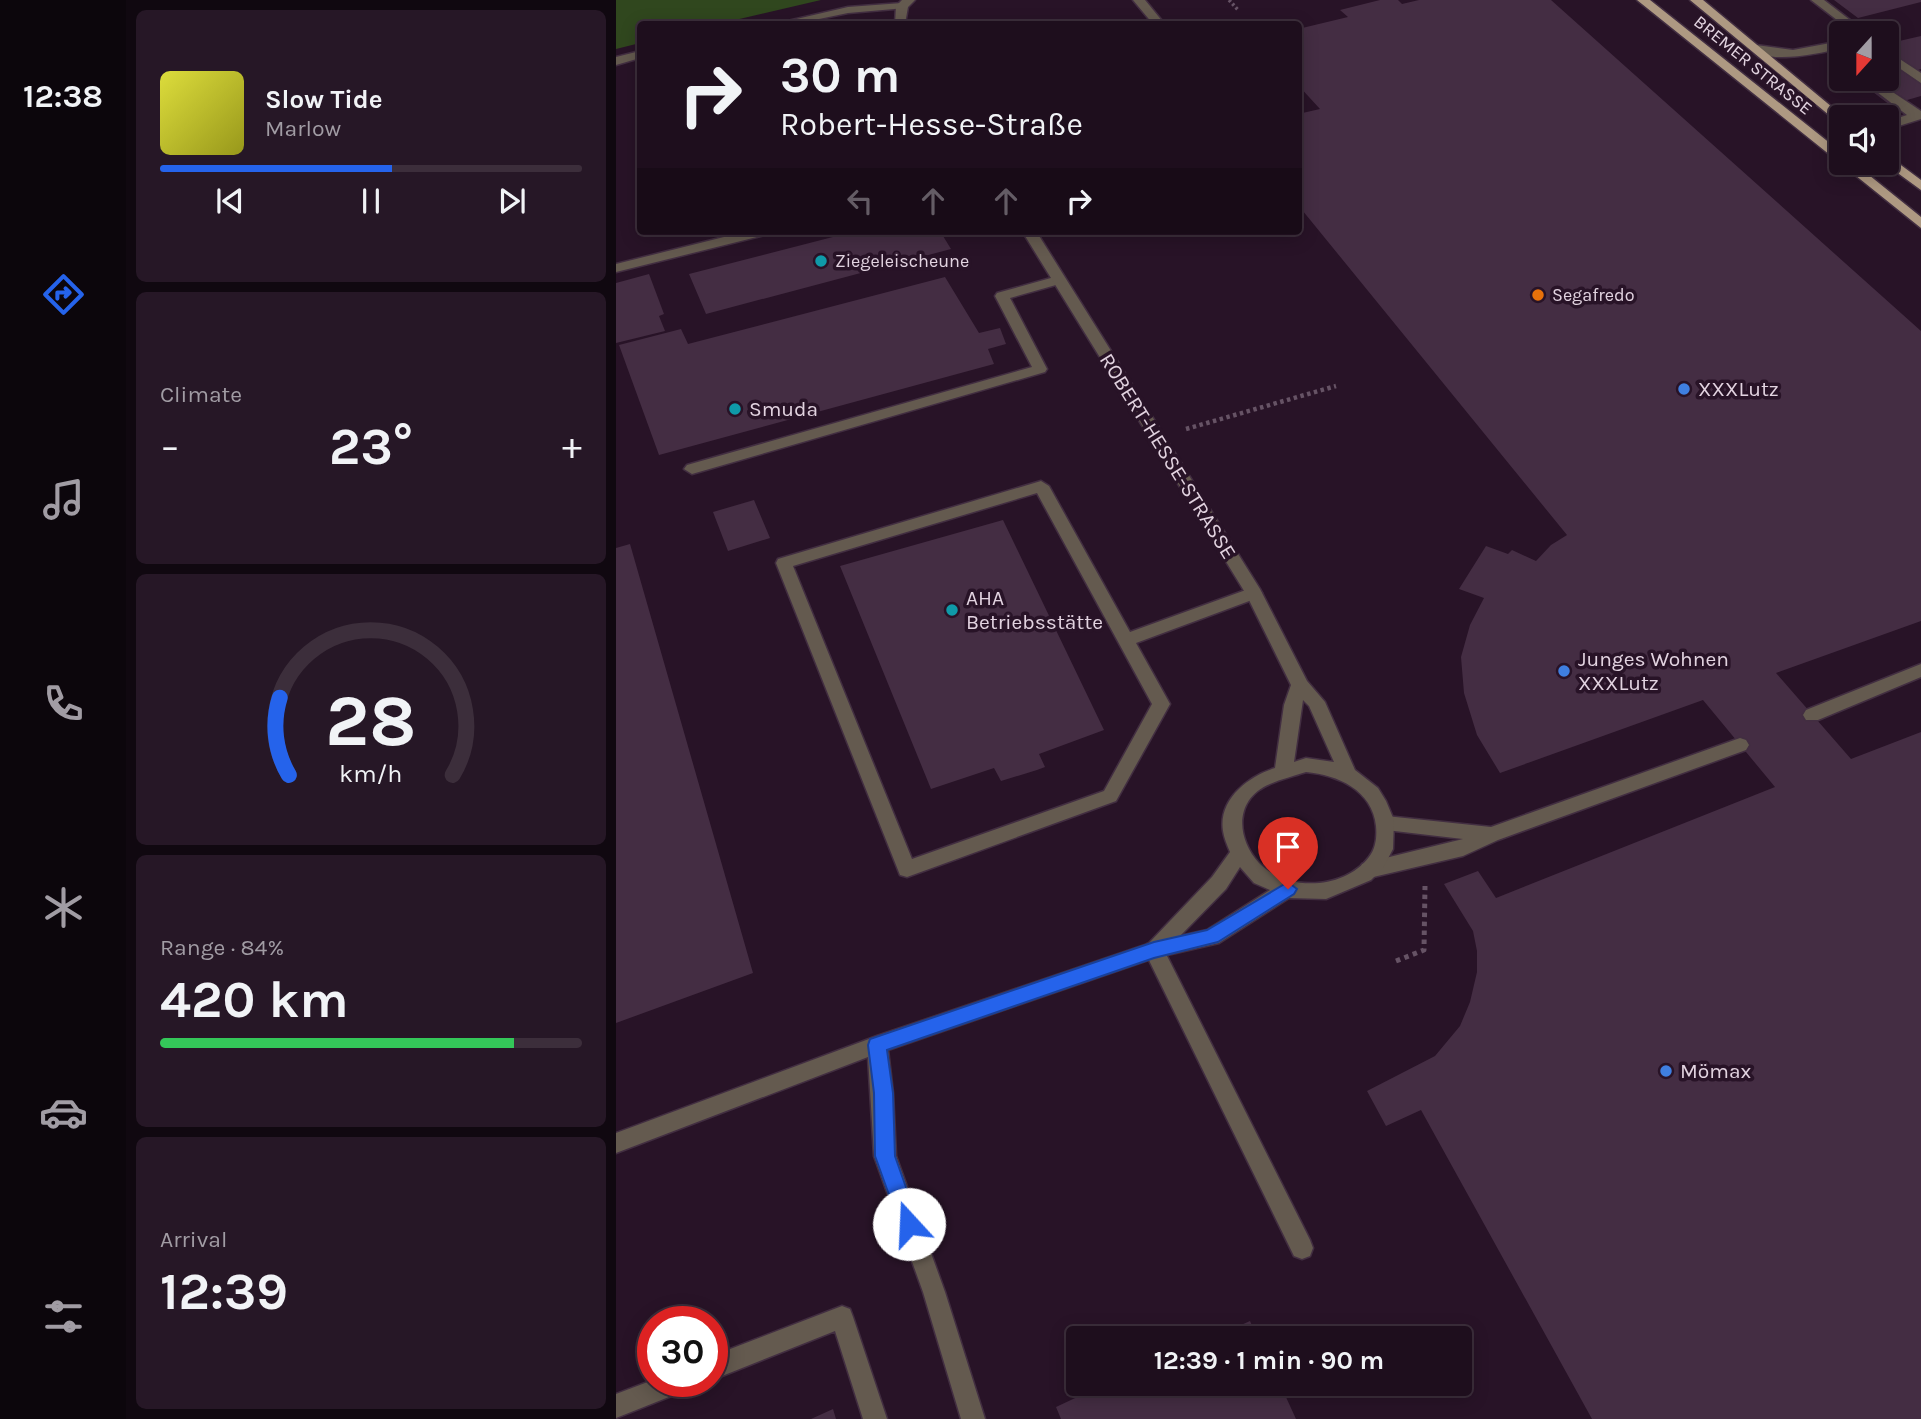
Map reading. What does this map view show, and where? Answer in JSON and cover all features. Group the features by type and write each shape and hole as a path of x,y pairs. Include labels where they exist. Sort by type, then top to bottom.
{"main road":[{"name":"BREMER STRASSE","path":"1643,0 1829,148"},
{"name":"BREMER STRASSE","path":"1696,0 1829,111"},
{"path":"1899,168 1921,186"},
{"path":"1861,175 1921,224"}],"street":[{"path":"1139,0 1156,21"},
{"path":"1817,0 1845,21"},
{"path":"796,21 848,10 905,3 901,21"},
{"path":"1756,49 1793,54 1829,48"},
{"path":"616,61 637,56"},
{"path":"1899,63 1921,79"},
{"path":"1883,91 1918,115"},
{"path":"1899,122 1918,115"},
{"path":"616,268 748,235"},
{"name":"ROBERT-HESSE-STRASSE","path":"1031,235 1155,439 1254,593 1300,685 1316,702 1348,774"},
{"path":"692,469 1040,369 1002,296 1058,280"},
{"path":"1041,486 1128,639 1161,704 1110,796 906,869 784,563 1041,486"},
{"path":"1128,639 1254,593"},
{"path":"1812,715 1921,670"},
{"path":"1284,768 1290,743 1291,704 1300,685"},
{"path":"1369,870 1386,840 1387,823 1380,804 1367,787 1348,774 1306,765 1284,768 1261,778 1244,793 1233,812 1230,834 1238,855 1268,882 1288,889 1310,892 1332,889 1352,882 1369,870 1463,848 1490,835 1740,745"},
{"path":"1387,823 1490,835"},
{"path":"1154,950 1219,883 1238,855"},
{"path":"616,1143 877,1045 1154,950 1212,937 1288,889"},
{"path":"1154,950 1302,1248"},
{"path":"877,1045 883,1093 885,1156 934,1292 973,1419"},
{"path":"728,1362 842,1317 875,1419"},
{"path":"616,1406 639,1397"}],"path":[{"path":"1229,0 1238,11"},
{"path":"1155,439 1336,386"},
{"path":"1396,961 1424,950 1425,885"}],"green space":[{"path":"616,0 821,0 731,21 637,21 637,44 616,49"}],"building":[{"path":"1380,0 1398,0 1402,4 1419,0 1551,0 1921,331 1921,621 1776,673 1851,759 1921,732 1921,1419 1592,1419 1421,1110 1386,1126 1367,1091 1435,1056 1460,1026 1470,1002 1477,972 1473,931 1444,884 1478,871 1496,898 1775,787 1703,700 1500,773 1477,735 1464,693 1461,657 1470,625 1484,598 1459,589 1486,546 1508,554 1512,550 1536,561 1551,545 1567,535 1302,210 1302,113 1320,109 1302,89 1302,28 1348,17 1340,10"},
{"path":"1834,0 1921,0 1921,2 1858,18"},
{"path":"1921,36 1921,69 1918,70 1921,72 1921,96 1890,105 1872,91 1899,91 1899,41"},
{"name":"Ziegeleischeune","path":"840,235 942,235 951,249 706,314 689,274"},
{"path":"649,274 664,314 659,316 665,331 616,343 616,283"},
{"name":"Smuda","path":"945,277 979,333 1000,328 1006,344 988,349 994,364 659,455 619,345 681,329 688,344"},
{"path":"754,500 770,538 728,551 713,512"},
{"name":"AHA Betriebsstätte","path":"1003,520 1104,730 1039,754 1045,767 1037,770 1001,781 994,768 931,789 840,566"},
{"path":"630,544 753,973 616,1023 616,548"},
{"path":"1250,1321 1252,1326 1239,1326"},
{"path":"1079,1396 1285,1396 1296,1419 1061,1419 1056,1407"},
{"path":"833,1409 836,1419 811,1419"}],"place":[{"name":"Ziegeleischeune","path":"821,261"},
{"name":"Segafredo","path":"1538,295"},
{"name":"XXXLutz","path":"1684,389"},
{"name":"Smuda","path":"735,409"},
{"name":"AHA Betriebsstätte","path":"952,610"},
{"name":"Junges Wohnen XXXLutz","path":"1564,671"},
{"name":"Mömax","path":"1666,1071"}],"route":[{"path":"909,1224 885,1156 883,1093 877,1045 1154,950 1212,937 1288,889"}]}
